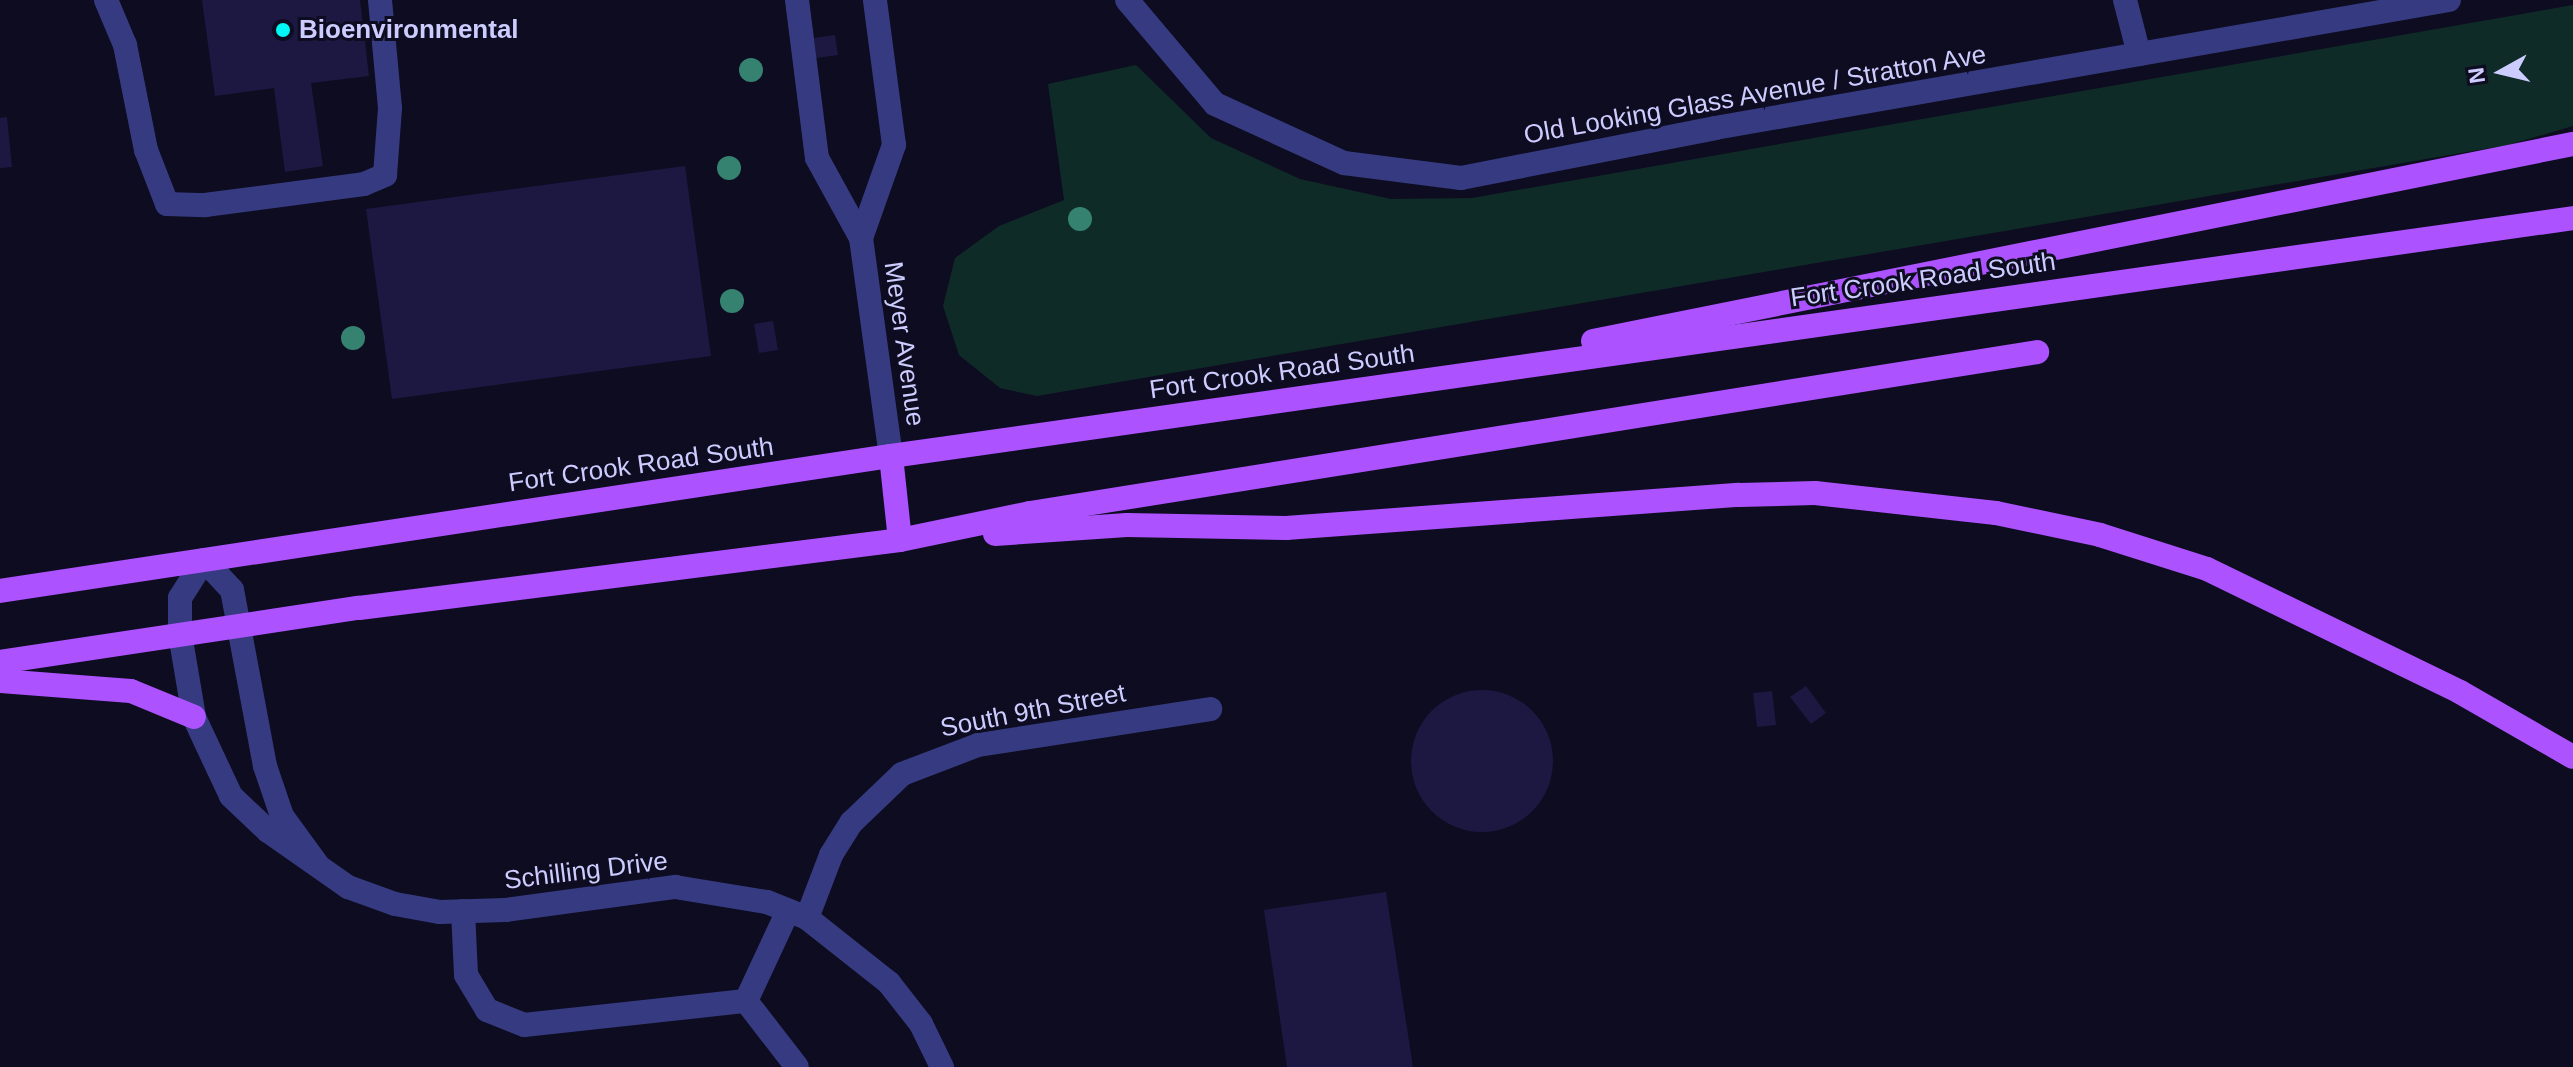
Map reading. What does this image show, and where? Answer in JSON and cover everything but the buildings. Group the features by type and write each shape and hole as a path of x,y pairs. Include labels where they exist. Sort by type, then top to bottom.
{"main road":[{"path":"1359,389 2573,144"},
{"name":"Fort Crook Road South","path":"0,591 891,456 2573,218"},
{"path":"900,540 1030,513 2037,352"},
{"path":"891,456 900,540"},
{"path":"0,662 242,625 900,540 1127,525 1286,528 1739,495 1815,493 1996,513 2100,535 2207,569 2460,692 2573,757"},
{"path":"0,681 131,691 194,717"}],"street":[{"path":"106,0 125,45 146,150 167,204 192,205 364,184 385,175 390,108 380,0"},
{"name":"Meyer Avenue","path":"797,0 817,158 861,238 891,456"},
{"name":"Meyer Avenue","path":"861,238 894,145 875,0"},
{"name":"Old Looking Glass Avenue / Stratton Ave","path":"1127,0 1215,104 1344,163 1461,178 2449,0"},
{"path":"2125,0 2139,54"},
{"name":"Schilling Drive","path":"317,864 282,816 265,766 242,625 232,590 204,560 180,598 180,634 194,717 231,796 268,831 348,887 395,904 463,911 675,887 724,892 797,914 889,983 921,1024 942,1067"},
{"name":"South 9th Street","path":"746,1001 852,822 902,774 978,745 1210,709"},
{"path":"463,911 466,975 487,1010 524,1025 746,1001 797,1067"}],"green space":[{"path":"2573,5 2573,126 2508,145 1037,396 1000,388 959,355 943,306 955,258 999,226 1064,200 1048,84 1136,65 1211,138 1300,179 1391,199 1472,198"}],"place":[{"name":"Bioenvironmental","path":"283,30"}]}
